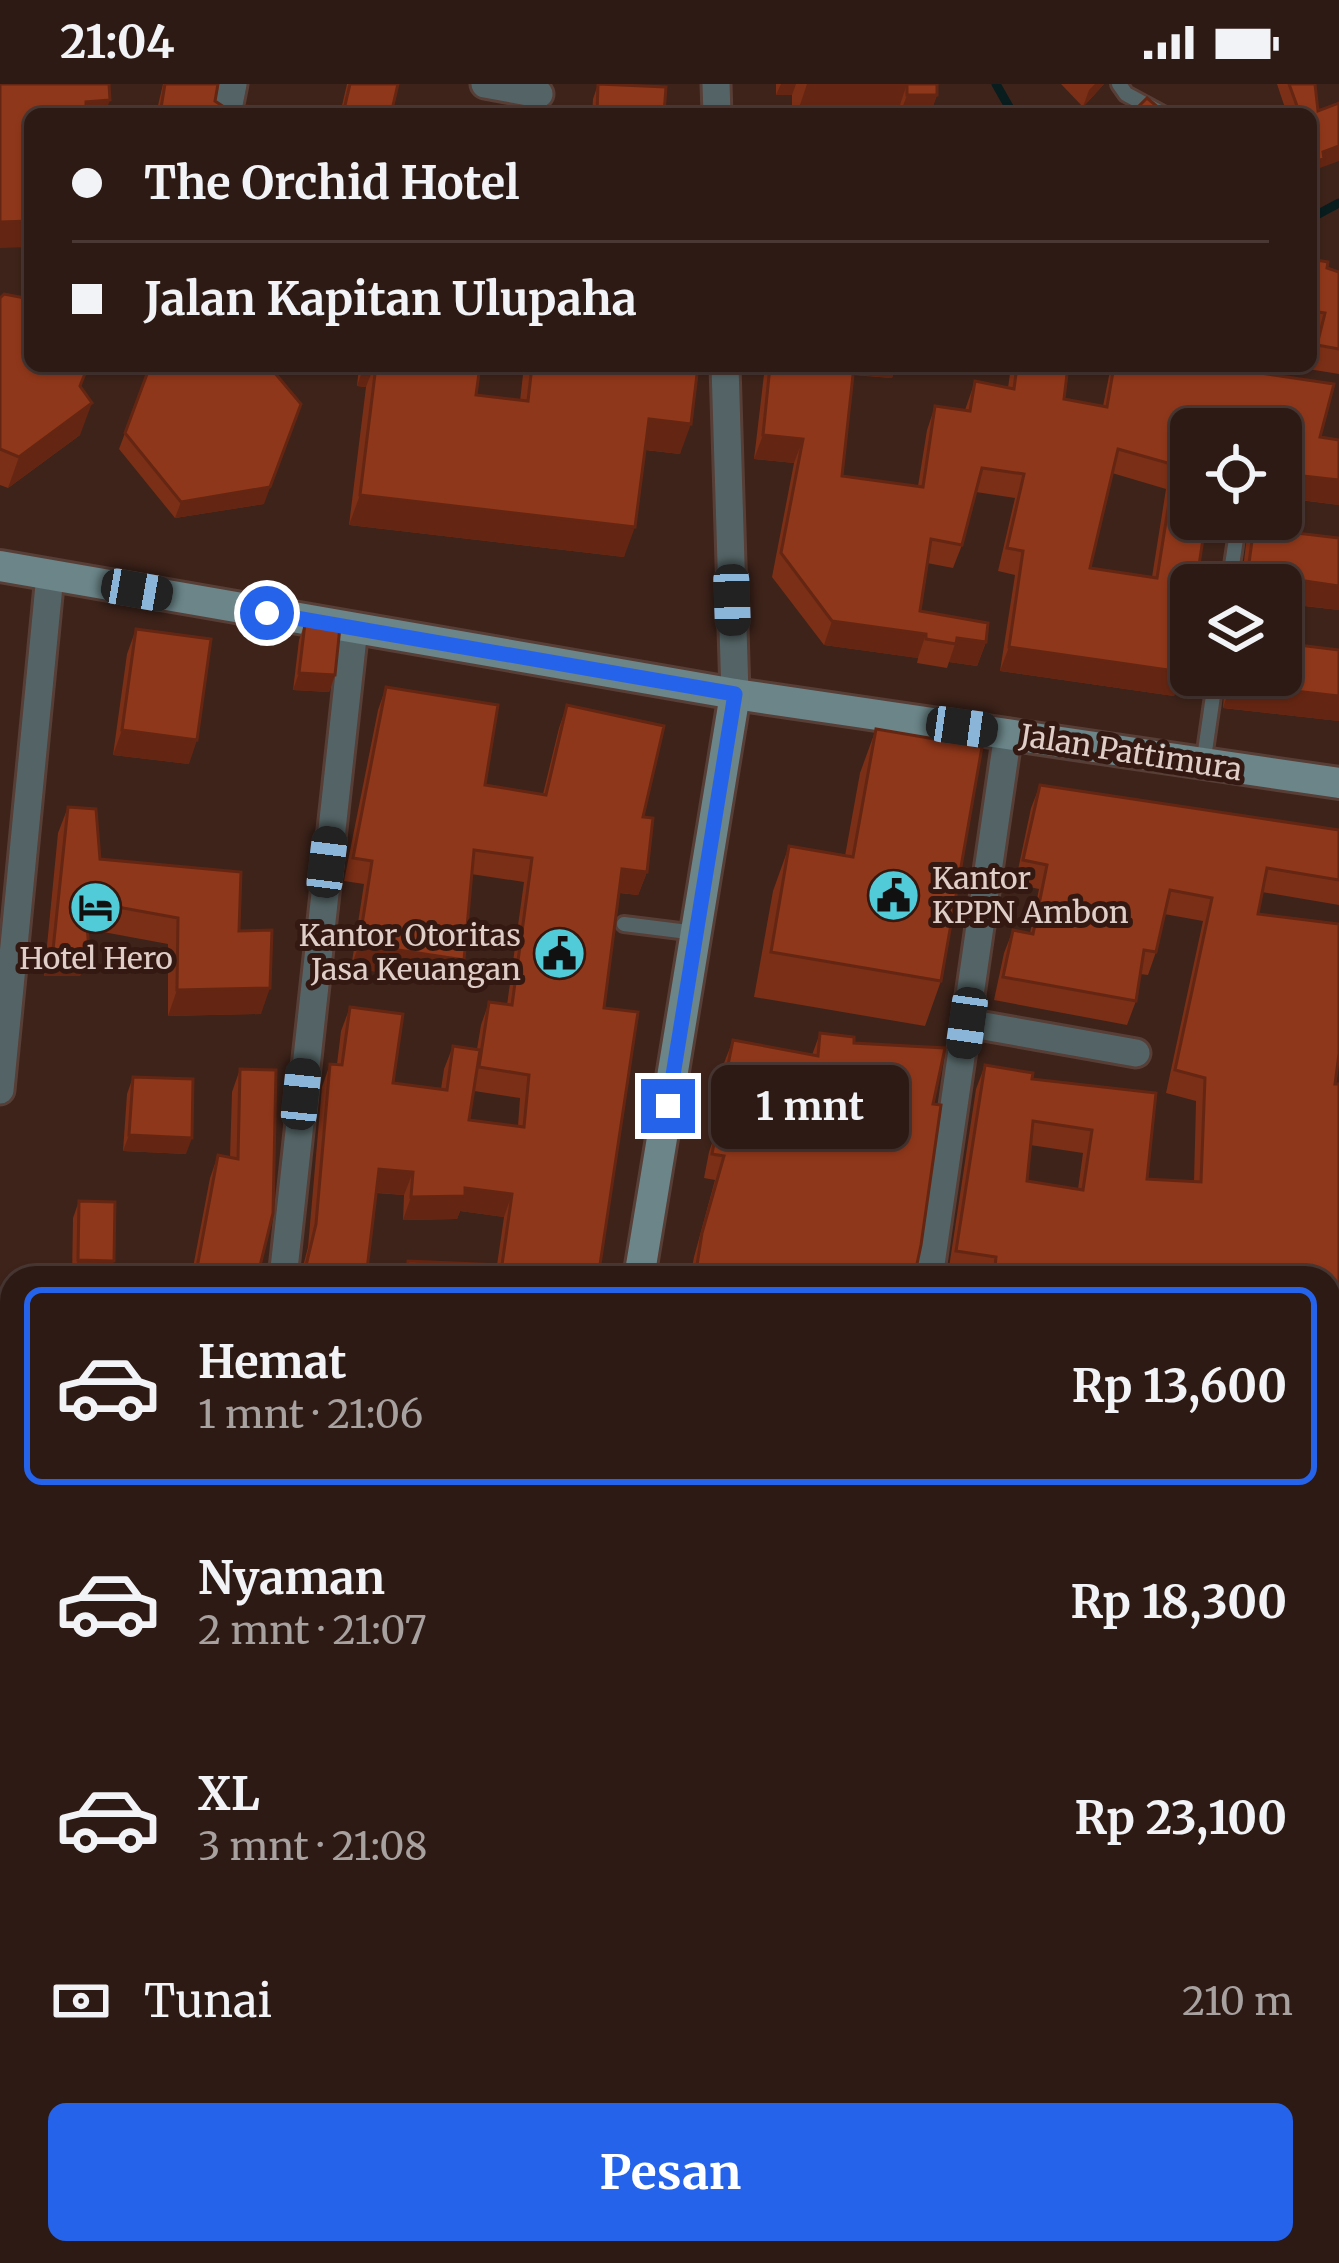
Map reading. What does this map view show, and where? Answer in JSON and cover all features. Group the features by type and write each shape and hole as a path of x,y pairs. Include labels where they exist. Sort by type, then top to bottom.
{"main road":[{"name":"Jalan Pattimura","path":"0,566 735,694 1339,783"},
{"path":"641,1266 735,694"}],"street":[{"path":"485,84 539,94"},
{"path":"725,372 735,694"},
{"path":"0,1090 50,575"},
{"path":"284,1266 354,628"},
{"path":"931,1266 1008,734"},
{"path":"967,1023 1136,1054"}],"lane":[{"path":"1119,84 1154,108"},
{"path":"1203,765 1213,696"},
{"path":"624,924 696,933"}],"building":[{"path":"0,84 109,84 110,100 86,102 86,108 24,108 24,221 0,222"},
{"path":"165,84 218,84 215,101 226,108 161,108"},
{"path":"350,84 398,84 392,108 344,108"},
{"path":"598,84 666,87 664,108 597,108"},
{"path":"907,84 937,84 937,95 907,95"},
{"path":"1289,84 1315,84 1318,111 1339,103 1339,146 1323,152 1324,159 1317,161 1317,108 1298,108"},
{"path":"1147,98 1159,108 1137,108"},
{"path":"1317,260 1339,272 1339,349 1317,345 1325,313 1317,312"},
{"path":"4,294 24,298 24,372 86,372 80,386 92,403 19,457 0,449 0,298"},
{"path":"148,372 274,372 301,404 270,487 181,502 125,433"},
{"path":"375,372 479,372 476,395 528,401 531,372 697,372 691,424 649,419 635,527 360,495"},
{"path":"769,372 853,372 842,476 923,487 935,406 970,411 975,381 1014,389 1016,372 1067,372 1064,399 1107,407 1113,372 1253,372 1334,384 1320,437 1339,440 1339,480 1302,476 1302,408 1170,408 1170,464 1118,449 1090,568 1157,578 1170,496 1170,540 1203,540 1199,564 1170,564 1170,670 1009,647 1023,551 1007,548 1024,474 982,468 962,545 931,539 920,611 988,623 986,642 957,638 956,644 926,639 926,634 832,621 781,553 803,439 763,435"},
{"path":"1302,534 1339,538 1339,586 1302,581 1302,564 1249,563 1252,540 1302,540"},
{"path":"305,623 340,627 335,675 299,673"},
{"path":"136,629 211,639 197,740 122,730"},
{"path":"1302,645 1339,650 1339,696 1302,692"},
{"path":"386,687 498,705 485,785 546,795 567,705 664,726 643,817 653,818 647,872 622,869 604,1008 638,1012 600,1266 408,1266 408,1261 502,1265 512,1194 465,1188 465,1196 411,1197 413,1172 379,1169 367,1266 306,1266 316,1224 330,1064 342,1065 350,1007 403,1014 393,1083 447,1090 453,1046 480,1050 469,1120 524,1127 529,1075 479,1067 489,1002 512,1005 532,858 474,850 464,960 359,944 372,861 353,858"},
{"name":"Kantor KPPN Ambon","path":"876,729 982,747 941,981 771,952 789,846 853,857"},
{"path":"1040,785 1339,830 1339,880 1267,868 1258,914 1339,924 1335,1084 1339,1084 1339,1266 995,1266 996,1257 956,1251 985,1065 1033,1073 1032,1079 1156,1093 1147,1179 1201,1182 1205,1078 1175,1070 1212,898 1170,890 1156,952 1144,950 1136,1001 1003,977 1013,930 1033,934 1047,865 1023,860","holes":["1033,1121 1092,1130 1083,1190 1027,1181"]},
{"path":"68,807 96,809 100,859 241,872 239,931 272,930 270,988 177,990 178,918 85,901 89,950 53,950"},
{"path":"820,1033 854,1037 854,1043 945,1048 933,1104 941,1105 917,1266 697,1266 724,1156 712,1154 717,1128 730,1131 735,1077 726,1075 733,1040 818,1056"},
{"path":"240,1069 276,1070 273,1213 260,1266 197,1266 218,1155 238,1159"},
{"path":"133,1077 193,1079 192,1138 129,1135"},
{"path":"79,1201 115,1202 114,1261 78,1260"}],"waterway":[{"path":"996,84 1010,108"},
{"path":"1317,215 1339,203"}],"place":[{"name":"Kantor KPPN Ambon","path":"893,896"},
{"name":"Hotel Hero","path":"96,907"},
{"name":"Kantor Otoritas Jasa Keuangan","path":"560,953"}],"route":[{"path":"267,613 735,694 668,1106"}]}
